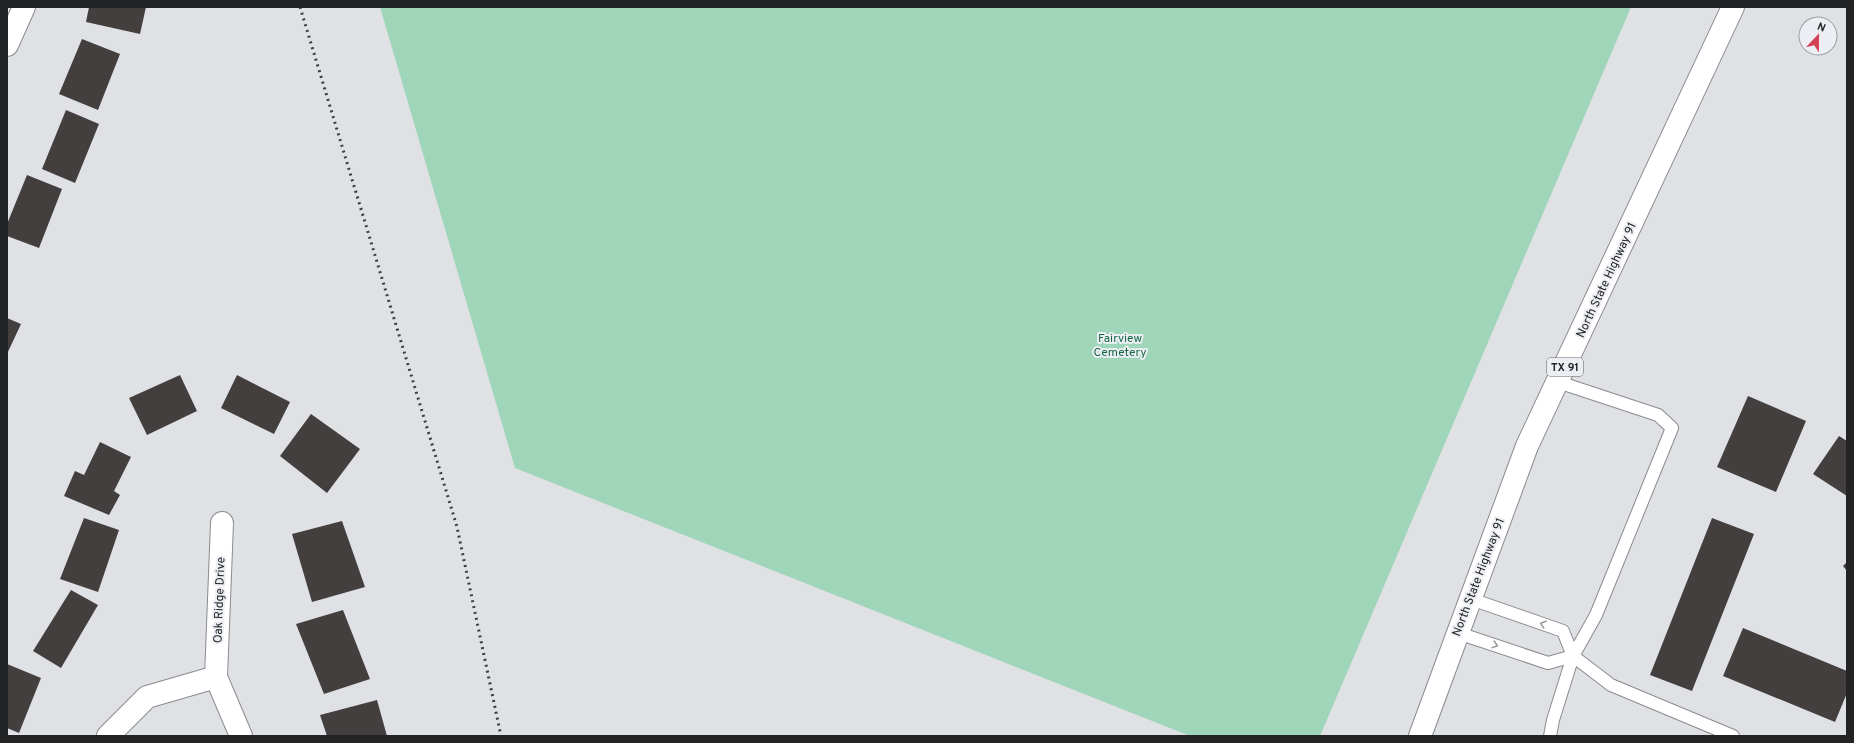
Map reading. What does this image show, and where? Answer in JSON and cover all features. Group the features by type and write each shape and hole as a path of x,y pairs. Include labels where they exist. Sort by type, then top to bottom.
{"main road":[{"path":"7,45 24,7"},
{"name":"North State Highway 91","path":"1420,736 1527,446 1733,7"},
{"name":"Oak Ridge Drive","path":"222,523 216,677 241,736"},
{"path":"108,736 147,697 216,677"}],"lane":[{"path":"1550,736 1553,720 1573,656 1596,615 1672,428 1658,415 1558,382"},
{"path":"1471,599 1563,631 1573,656 1612,684 1733,736"},
{"path":"1458,633 1548,663 1573,656"}],"green space":[{"name":"Fairview Cemetery","path":"380,7 1631,7 1320,736 1190,736 515,468"}],"building":[{"path":"89,7 146,7 140,34 86,22"},
{"path":"82,39 120,54 98,110 59,94"},
{"path":"66,110 99,124 75,183 42,169"},
{"path":"27,175 62,189 39,248 7,236 7,224"},
{"path":"7,318 21,324 7,354"},
{"path":"180,375 197,411 147,435 129,398"},
{"path":"237,375 290,402 274,434 221,408"},
{"path":"1748,396 1806,421 1776,492 1717,467"},
{"path":"311,414 360,449 327,493 280,456"},
{"path":"1839,436 1847,441 1847,496 1813,474"},
{"path":"100,442 131,457 114,491 120,495 109,515 64,496 75,471 84,475"},
{"path":"84,518 119,530 98,592 60,579"},
{"path":"1712,518 1754,534 1692,691 1650,675"},
{"path":"342,521 365,587 312,602 292,534"},
{"path":"1847,562 1847,571 1843,566"},
{"path":"71,590 98,605 61,668 33,651"},
{"path":"343,610 370,679 324,694 296,624"},
{"path":"1743,628 1847,671 1847,693 1835,722 1723,676"},
{"path":"7,664 41,678 19,733 7,728"},
{"path":"377,700 387,736 327,736 320,715"}],"railway":[{"path":"300,7 457,527 501,736"}]}
